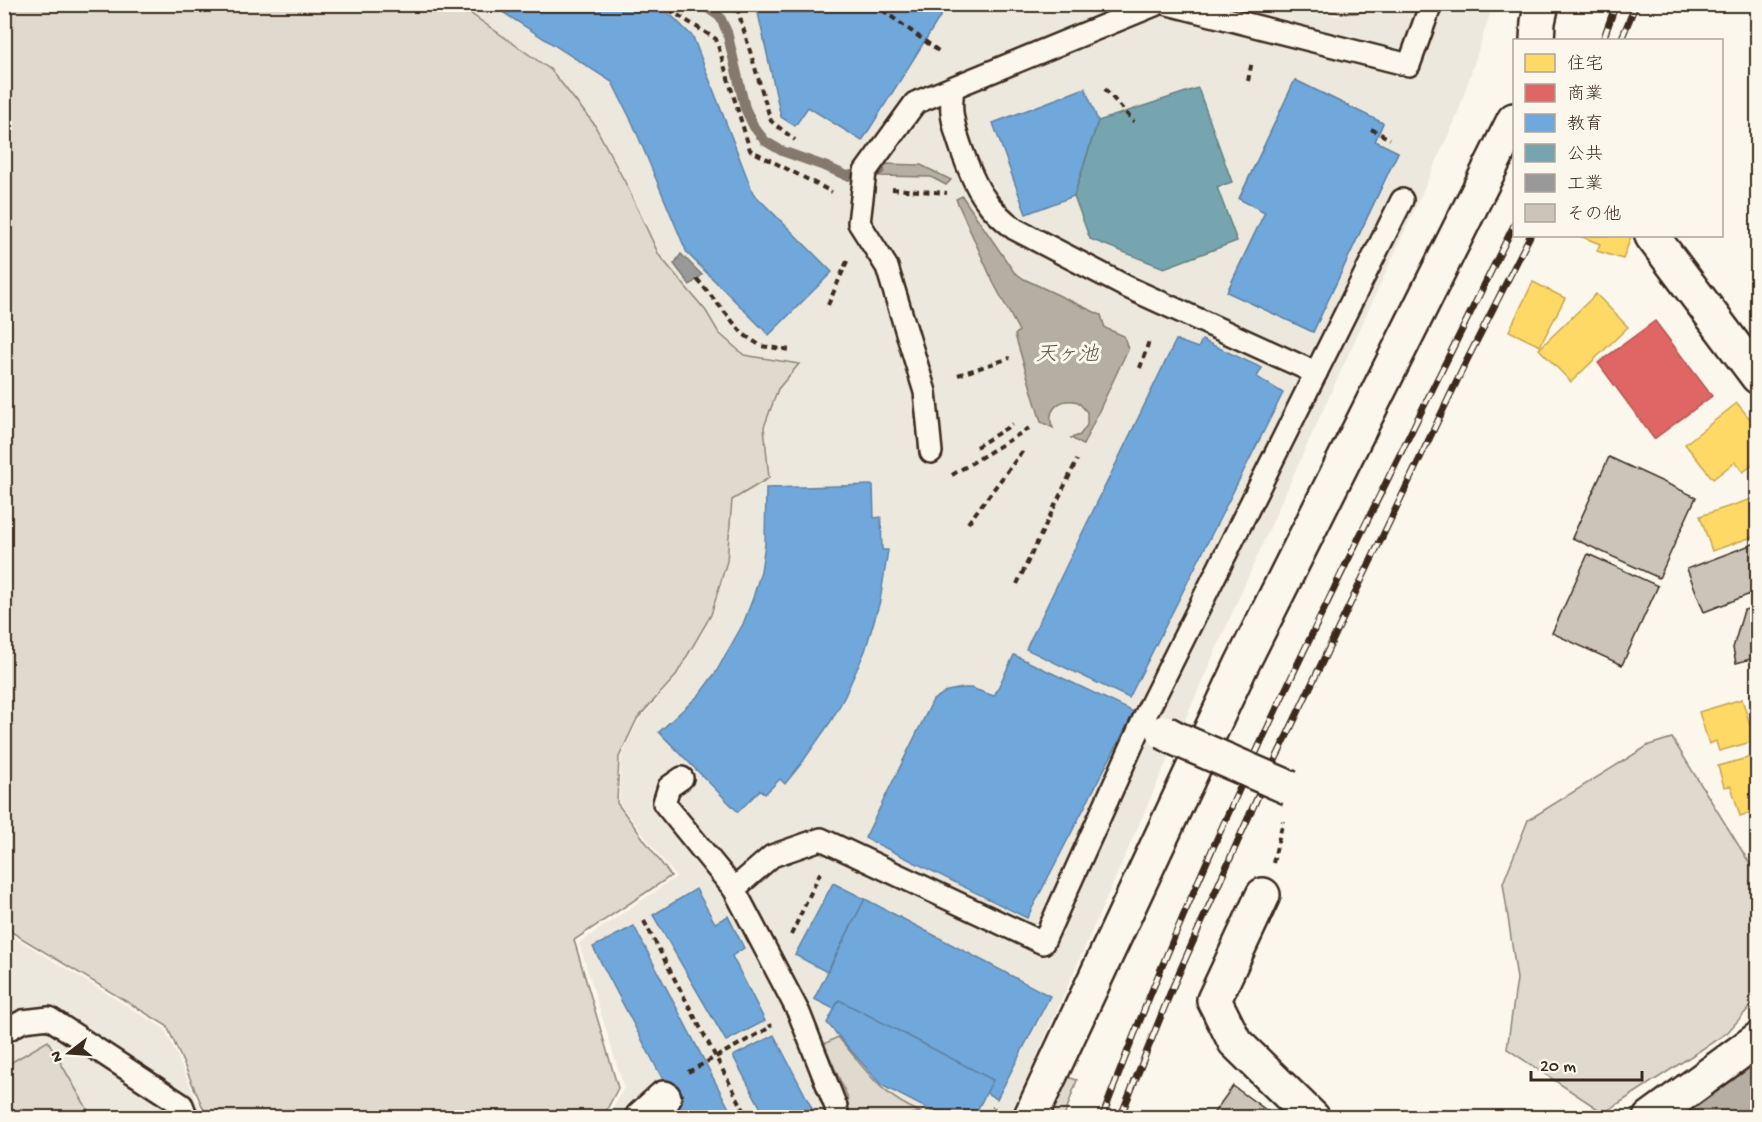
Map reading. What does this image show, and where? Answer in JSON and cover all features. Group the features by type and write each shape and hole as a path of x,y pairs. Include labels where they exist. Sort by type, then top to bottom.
{"street":[{"path":"1537,39 1542,4"},
{"path":"1030,1118 1241,666 1513,124"},
{"path":"1653,237 1758,377"},
{"path":"1155,724 1177,739 1290,788"},
{"path":"1268,881 1214,1000 1235,1042 1313,1118"},
{"path":"1650,1118 1758,1039"}],"lane":[{"path":"931,452 925,392 887,267 859,223 865,172 915,103 1157,4"},
{"path":"1168,4 1409,65 1431,4"},
{"path":"953,88 954,124 976,184 984,197 1009,224 1127,287 1316,373"},
{"path":"734,889 772,856 820,839 1043,943 1155,724 1316,373 1402,200"},
{"path":"682,778 669,787 664,803 734,889 799,1013 836,1107 838,1118"},
{"path":"4,1032 22,1021 49,1018 182,1105 187,1118"}],"path":[{"path":"660,4 716,39 750,150 841,197"},
{"path":"726,4 738,11 771,121 795,140"},
{"path":"874,4 940,52"},
{"path":"666,12 671,6"},
{"path":"1248,81 1252,61"},
{"path":"1105,90 1134,122"},
{"path":"1371,129 1390,139"},
{"path":"888,189 943,194"},
{"path":"828,305 850,255"},
{"path":"697,279 743,334 761,346 790,350"},
{"path":"1140,368 1149,340"},
{"path":"958,375 1010,358"},
{"path":"976,447 1013,424"},
{"path":"945,479 1031,427"},
{"path":"968,523 1025,448"},
{"path":"1017,584 1077,460"},
{"path":"1023,572 1071,473"},
{"path":"1268,881 1290,788"},
{"path":"798,921 834,845"},
{"path":"644,921 748,1118"},
{"path":"663,1097 771,1027"}],"shaded area":[{"path":"5,4 464,5 467,11 551,70 594,124 626,184 659,255 706,311 719,333 744,355 799,364 778,389 764,427 769,478 732,500 727,561 711,615 675,677 637,719 619,757 617,803 671,876 574,940 618,1088 603,1117 207,1117 167,1026 13,933 5,922"},
{"path":"1298,4 1336,16 1367,13 1384,5 1493,5 1457,116 1278,509 1010,1117 607,1117 624,1088 579,943 676,877 619,803 621,757 638,721 676,678 712,616 728,561 733,501 748,385 745,355 720,332 707,311 660,255 627,184 595,124 551,70 468,11 465,5"},
{"path":"1381,4 1371,9 1352,13 1334,12 1304,5"},
{"path":"1672,738 1757,875 1757,999 1727,1033 1604,1113 1507,1049 1517,979 1503,883 1528,820 1649,745"},
{"path":"4,926 11,935 165,1029 204,1117 5,1117"},
{"path":"838,1037 883,1089 920,1112 900,1117 850,1117 847,1096 824,1044"},
{"path":"48,1041 92,1117 5,1117 5,1066"},
{"path":"1064,1076 1077,1080 1064,1117 1044,1118"}],"water":[{"path":"881,164 921,165 951,180 946,185 931,177 879,176"},
{"name":"天ヶ池","path":"962,196 1014,272 1024,279 1101,315 1105,328 1124,336 1128,349 1083,445 1071,438 1080,435 1087,425 1087,412 1078,402 1065,401 1056,406 1051,416 1053,428 1041,422 1015,335 1019,331 993,282 956,199"}],"building: 住宅":[{"path":"1582,237 1631,237 1623,259 1597,251 1600,244"},
{"path":"1533,282 1565,298 1540,346 1509,331"},
{"path":"1596,294 1628,327 1571,382 1539,349"},
{"path":"1737,403 1754,424 1758,421 1758,461 1743,472 1735,462 1713,479 1685,444"},
{"path":"1758,497 1758,535 1712,551 1700,516"},
{"path":"1742,699 1755,741 1719,751 1716,741 1709,744 1699,712"},
{"path":"1751,757 1755,769 1758,768 1758,810 1740,816 1731,786 1724,787 1718,766"},
{"path":"1758,829 1758,844 1750,834"}],"building: 商業":[{"path":"1655,321 1712,396 1654,439 1598,363"}],"building: 教育":[{"path":"490,4 655,4 672,16 693,37 753,193 832,272 769,335 687,253 633,124 612,82"},
{"path":"756,4 948,4 862,141 808,107 795,126 781,117"},
{"path":"1295,80 1383,123 1375,141 1398,152 1313,332 1227,292 1265,212 1239,199"},
{"path":"1295,80 1383,123 1375,141 1398,152 1313,332 1227,292 1265,212 1239,199"},
{"path":"1085,88 1098,121 1074,196 1026,214 993,123"},
{"path":"1176,340 1198,348 1202,340 1262,368 1257,377 1283,393 1129,698 1026,649"},
{"path":"873,485 874,518 881,517 882,550 888,550 880,601 865,651 831,721 801,764 785,784 780,779 765,794 760,790 738,812 659,732 699,695 716,672 743,624 761,571 765,544 766,488"},
{"path":"1014,655 1134,712 1027,918 865,838 933,700 947,691 963,688 971,688 994,696"},
{"path":"833,883 865,899 827,972 795,955"},
{"path":"696,889 715,923 728,916 744,948 732,956 765,1021 726,1041 653,915"},
{"path":"865,899 1050,996 997,1099 986,1093 993,1080 839,1000 834,1009 814,999"},
{"path":"634,926 734,1118 683,1118 593,947"},
{"path":"839,1000 993,1080 973,1118 945,1118 881,1085 827,1023"},
{"path":"774,1035 817,1118 766,1118 733,1056"}],"building: 公共":[{"path":"1198,88 1232,182 1217,187 1237,241 1164,268 1090,239 1074,196 1098,121"}],"building: 工業":[{"path":"681,254 702,275 690,285 674,264"}],"building: その他":[{"path":"1609,457 1696,497 1659,578 1572,538"},
{"path":"1758,542 1758,591 1704,612 1687,569"},
{"path":"1588,554 1658,586 1622,665 1552,633"},
{"path":"1758,606 1758,657 1736,663 1733,648 1744,610"},
{"path":"1233,1086 1273,1115 1271,1118 1210,1118"}],"waterway":[{"path":"702,4 720,17 727,32 745,108 754,127 765,141 782,151 847,176 880,170"},
{"path":"1713,1118 1758,1081"}],"railway":[{"path":"1603,39 1616,4"},
{"path":"1621,39 1636,4"},
{"path":"1102,1118 1194,890 1245,777 1350,555 1513,227"},
{"path":"1120,1118 1171,991 1258,796 1467,360 1529,237"}]}
